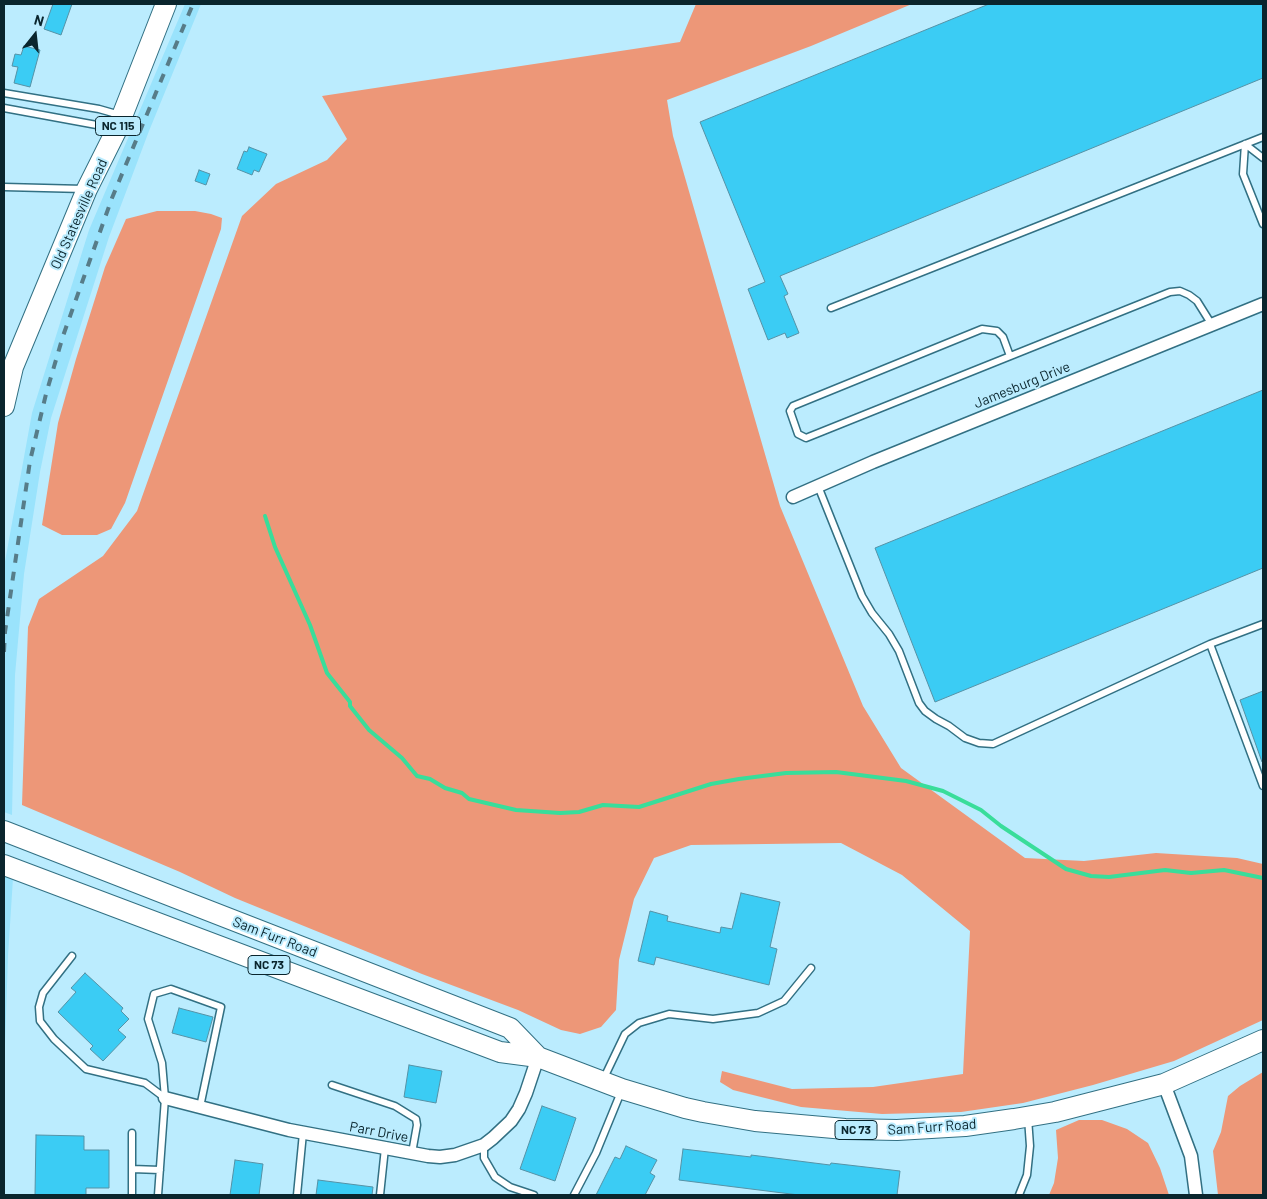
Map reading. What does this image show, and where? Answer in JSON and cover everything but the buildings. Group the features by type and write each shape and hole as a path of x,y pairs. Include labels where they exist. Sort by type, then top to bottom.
{"main road":[{"name":"Old Statesville Road","path":"4,406 8,374 87,190 120,122 166,4"},
{"name":"Sam Furr Road","path":"4,830 510,1028 538,1056"},
{"name":"Sam Furr Road","path":"4,864 500,1052 538,1056 622,1089 703,1112 764,1122 836,1129 897,1130 942,1128 1028,1117 1074,1108 1164,1084 1263,1040"}],"street":[{"name":"Jamesburg Drive","path":"793,497 882,458 1263,304"},
{"name":"Parr Drive","path":"165,1098 303,1133 412,1153 440,1157 455,1156 484,1144 503,1130 511,1121 526,1093 538,1056"},
{"path":"1164,1084 1191,1156 1196,1195"}],"lane":[{"path":"4,93 99,109 120,122"},
{"path":"4,108 120,122"},
{"path":"831,308 1263,137"},
{"path":"1245,144 1263,158"},
{"path":"1245,144 1243,174 1263,224"},
{"path":"4,187 87,190"},
{"path":"1010,356 1002,337 997,331 982,329 792,406 790,411 798,434 806,438 1170,292 1180,291 1197,301 1212,324"},
{"path":"818,486 862,596 900,651 919,703 926,712 964,738 979,744 993,744 1210,644 1263,624"},
{"path":"1210,644 1263,786"},
{"path":"72,956 43,993 39,1007 40,1021 54,1039 86,1069 145,1083 165,1098"},
{"path":"602,1081 624,1034 639,1022 669,1014 714,1019 758,1013 784,1001 811,968"},
{"path":"158,1195 165,1098 162,1063 148,1019 154,994 171,989 221,1006 200,1107"},
{"path":"332,1085 396,1106 416,1119 417,1125 412,1153"},
{"path":"574,1195 596,1153 622,1089"},
{"path":"1019,1195 1027,1175 1030,1146 1028,1117"},
{"path":"132,1133 132,1195"},
{"path":"297,1195 303,1133"},
{"path":"484,1144 484,1158 495,1177 510,1187 534,1195"},
{"path":"380,1195 385,1148"},
{"path":"132,1169 160,1170"}],"shaded area":[{"path":"185,4 201,4 149,131 109,237 51,418 40,472 24,574 15,675 12,815 4,812 4,567 32,413 89,230"},
{"path":"696,4 912,4 811,46 667,100 673,136 780,506 863,706 901,768 1025,858 1084,861 1156,853 1237,858 1263,864 1263,1020 1174,1061 1023,1103 961,1112 882,1114 801,1107 733,1090 720,1082 722,1071 792,1089 873,1087 963,1074 970,931 902,875 841,843 691,845 654,858 634,899 619,960 616,1010 601,1027 580,1034 561,1030 518,1010 422,974 235,898 180,872 22,805 28,627 39,599 103,556 137,511 242,216 276,184 327,160 347,139 322,96 680,42"},
{"path":"157,211 195,211 211,214 222,218 221,229 125,503 111,529 97,535 62,535 42,525 58,423 76,359 105,267 126,219"},
{"path":"4,875 13,878 4,1075"},
{"path":"1263,1072 1263,1195 1218,1195 1213,1151 1221,1132 1228,1096"},
{"path":"4,1075 5,1195 4,1195"},
{"path":"1079,1120 1102,1120 1127,1129 1148,1143 1160,1168 1169,1195 1049,1195 1054,1183 1058,1158 1056,1130"}],"waterway":[{"path":"265,516 275,547 310,625 327,673 350,702 350,706 369,730 402,758 417,776 430,779 445,788 462,793 469,799 516,810 560,813 579,812 603,805 639,807 711,784 739,779 786,773 836,772 906,781 943,791 981,810 1001,826 1066,869 1091,876 1109,877 1165,870 1191,873 1224,870 1263,878"}],"railway":[{"path":"4,652 5,632 30,461 46,394 63,336 112,198 193,4"}]}
